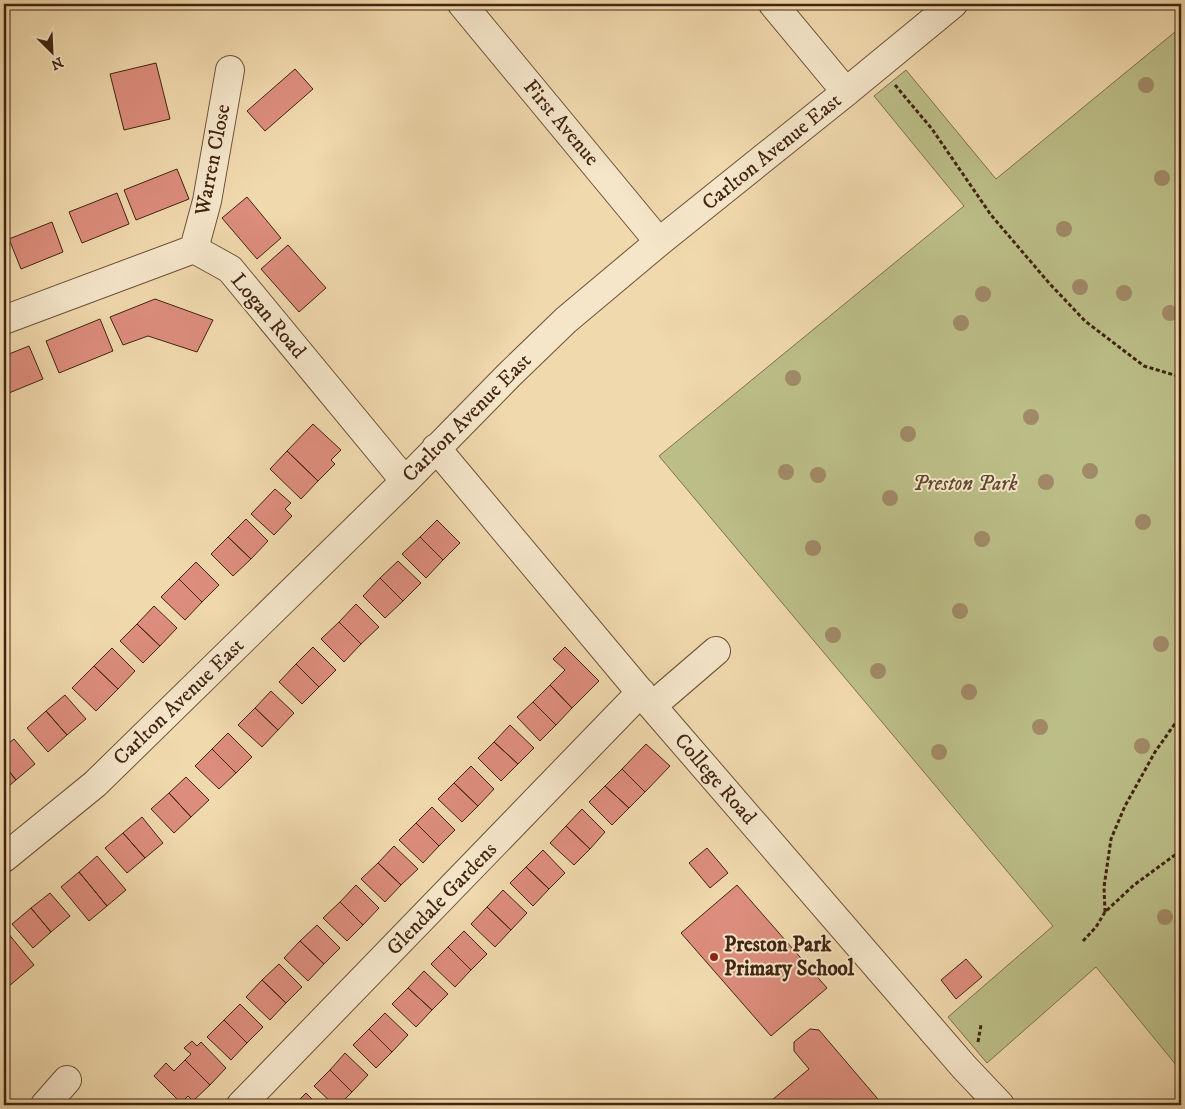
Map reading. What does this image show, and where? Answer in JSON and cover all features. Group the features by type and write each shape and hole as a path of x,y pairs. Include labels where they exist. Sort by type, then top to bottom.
{"street":[{"name":"First Avenue","path":"462,4 659,242"},
{"path":"773,4 846,92"},
{"name":"Carlton Avenue East","path":"4,858 95,784 405,481 566,320 659,242 954,4"},
{"name":"Warren Close","path":"194,249 207,201 230,70"},
{"path":"4,320 194,249"},
{"name":"Logan Road","path":"194,249 230,269 405,481"},
{"name":"College Road","path":"436,448 647,699 964,1067 1000,1105"},
{"name":"Glendale Gardens","path":"241,1105 647,699 716,650"},
{"path":"45,1105 67,1080"}],"path":[{"path":"879,65 932,129 991,215 1049,283 1085,321 1144,366 1181,378"},
{"path":"1105,912 1104,887 1112,839 1125,806 1154,752 1181,715"},
{"path":"1083,941 1096,927 1105,912 1134,885 1181,849"},
{"path":"974,1046 978,1042 981,1025"}],"green space":[{"name":"Preston Park","path":"1181,27 1181,1071 1096,967 987,1063 948,1017 1053,926 659,456 964,206 874,96 906,70 996,179"}],"building":[{"path":"156,63 170,119 124,130 110,74"},
{"path":"295,69 313,89 265,131 247,111"},
{"path":"177,169 189,199 136,220 124,190"},
{"path":"117,193 129,224 82,243 69,212"},
{"path":"247,197 281,238 257,259 222,218"},
{"path":"52,222 63,252 21,269 9,239"},
{"path":"288,245 326,288 299,312 261,269"},
{"path":"155,299 213,320 197,352 148,336 123,345 110,317"},
{"path":"100,319 113,351 59,373 46,341"},
{"path":"29,346 43,379 4,395 4,356"},
{"path":"313,424 341,450 331,460 335,464 318,481 287,451"},
{"path":"287,451 318,481 301,499 270,469"},
{"path":"275,489 291,503 285,509 292,516 274,535 251,514"},
{"path":"246,519 268,541 251,559 228,537"},
{"path":"437,520 460,543 443,560 420,537"},
{"path":"228,537 251,559 233,576 211,554"},
{"path":"420,537 443,560 426,578 402,554"},
{"path":"398,561 421,583 403,601 380,578"},
{"path":"196,562 219,585 202,602 179,579"},
{"path":"380,578 403,601 385,618 363,596"},
{"path":"179,579 202,602 185,620 161,597"},
{"path":"356,604 379,627 361,644 339,622"},
{"path":"154,606 177,628 160,646 137,624"},
{"path":"339,622 361,644 344,662 321,639"},
{"path":"137,624 160,646 143,663 120,641"},
{"path":"313,647 336,670 319,687 296,664"},
{"path":"565,647 599,681 572,708 550,685 565,670 553,659"},
{"path":"112,648 135,671 118,689 94,666"},
{"path":"296,664 319,687 302,704 279,682"},
{"path":"94,666 118,689 96,711 72,688"},
{"path":"550,685 572,708 556,725 533,702"},
{"path":"271,691 294,713 278,730 255,708"},
{"path":"65,695 86,719 67,735 46,711"},
{"path":"533,702 556,725 540,741 517,717"},
{"path":"255,708 278,730 262,747 238,725"},
{"path":"46,711 67,735 48,752 27,728"},
{"path":"510,725 534,748 518,764 494,742"},
{"path":"228,733 252,757 236,773 212,749"},
{"path":"14,739 35,764 16,780 4,765 4,747"},
{"path":"494,742 518,764 501,781 478,758"},
{"path":"646,744 670,766 645,792 622,769"},
{"path":"212,749 236,773 219,789 195,766"},
{"path":"4,765 16,780 4,790"},
{"path":"471,766 494,789 478,806 454,783"},
{"path":"622,769 645,792 629,808 605,786"},
{"path":"186,777 209,800 191,817 169,793"},
{"path":"454,783 478,806 462,822 438,799"},
{"path":"605,786 629,808 612,825 589,802"},
{"path":"169,793 191,817 174,833 151,809"},
{"path":"432,807 455,830 439,846 416,823"},
{"path":"582,809 605,832 590,849 566,826"},
{"path":"142,817 163,843 145,858 123,833"},
{"path":"416,823 439,846 423,863 399,840"},
{"path":"566,826 590,849 574,865 550,843"},
{"path":"123,833 145,858 127,873 105,848"},
{"path":"394,846 418,869 401,885 378,863"},
{"path":"707,848 728,873 710,888 689,863"},
{"path":"543,850 565,873 549,889 526,867"},
{"path":"97,856 126,890 107,906 79,872"},
{"path":"378,863 401,885 385,902 361,879"},
{"path":"526,867 549,889 533,906 510,883"},
{"path":"79,872 107,906 89,921 61,887"},
{"path":"356,885 379,908 363,925 340,902"},
{"path":"737,885 827,988 771,1036 681,933"},
{"path":"503,890 527,913 511,930 487,907"},
{"path":"50,893 70,916 51,932 31,908"},
{"path":"340,902 363,925 347,941 323,918"},
{"path":"487,907 511,930 495,947 471,924"},
{"path":"31,908 51,932 33,948 12,924"},
{"path":"317,925 340,948 324,964 300,941"},
{"path":"464,931 487,954 471,970 448,947"},
{"path":"7,932 34,965 9,986 4,980 4,935"},
{"path":"300,941 324,964 308,981 284,958"},
{"path":"448,947 471,970 455,987 431,964"},
{"path":"966,959 982,977 956,999 941,980"},
{"path":"279,964 302,987 286,1003 262,980"},
{"path":"424,971 448,994 432,1010 408,988"},
{"path":"262,980 286,1003 270,1020 246,997"},
{"path":"408,988 432,1010 416,1027 392,1004"},
{"path":"240,1004 263,1027 247,1043 224,1020"},
{"path":"385,1013 408,1035 392,1052 369,1029"},
{"path":"224,1020 247,1043 231,1060 207,1037"},
{"path":"369,1029 392,1052 376,1068 353,1045"},
{"path":"810,1029 819,1030 883,1105 826,1105 823,1102 820,1105 766,1105 809,1069 794,1051 794,1042"},
{"path":"192,1041 197,1046 201,1042 226,1068 210,1085 185,1060 191,1054 184,1048"},
{"path":"345,1053 368,1075 352,1092 330,1070"},
{"path":"185,1060 210,1085 193,1101 188,1096 181,1103 154,1076 166,1063 174,1071"},
{"path":"330,1070 352,1092 339,1105 334,1105 314,1086"},
{"path":"306,1093 318,1105 294,1105"}],"place":[{"name":"Preston Park Primary School","path":"714,957"}]}
